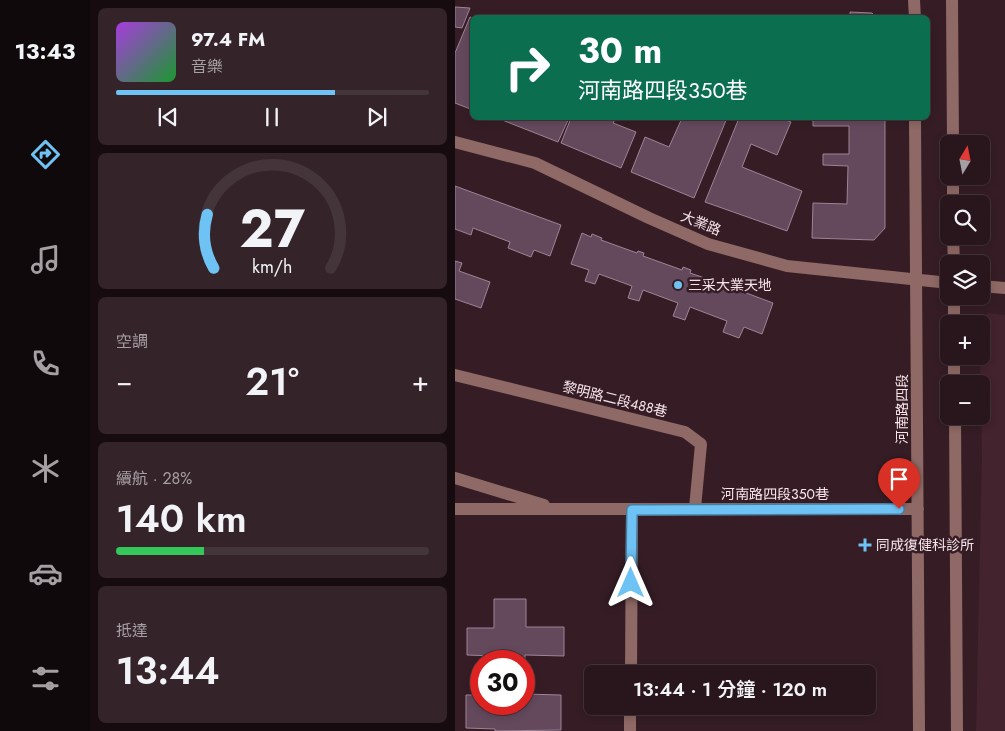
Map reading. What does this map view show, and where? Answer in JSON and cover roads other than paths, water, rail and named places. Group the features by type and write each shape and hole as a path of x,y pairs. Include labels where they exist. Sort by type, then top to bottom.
{"street":[{"path":"915,0 915,15"},
{"path":"952,0 953,135"},
{"name":"河南路四段","path":"915,120 919,731"},
{"name":"大業路","path":"455,142 535,163 708,244 787,266 940,281"},
{"path":"990,287 1005,288"},
{"name":"黎明路二段488巷","path":"455,375 685,432 701,444 695,508"},
{"path":"955,425 957,731"},
{"path":"455,478 557,509"},
{"name":"河南路四段350巷","path":"455,509 918,509"},
{"path":"631,665 632,510"},
{"path":"630,715 630,731"}],"place":[{"name":"三采大業天地","path":"678,285"},
{"name":"同成復健科診所","path":"865,545"}]}
